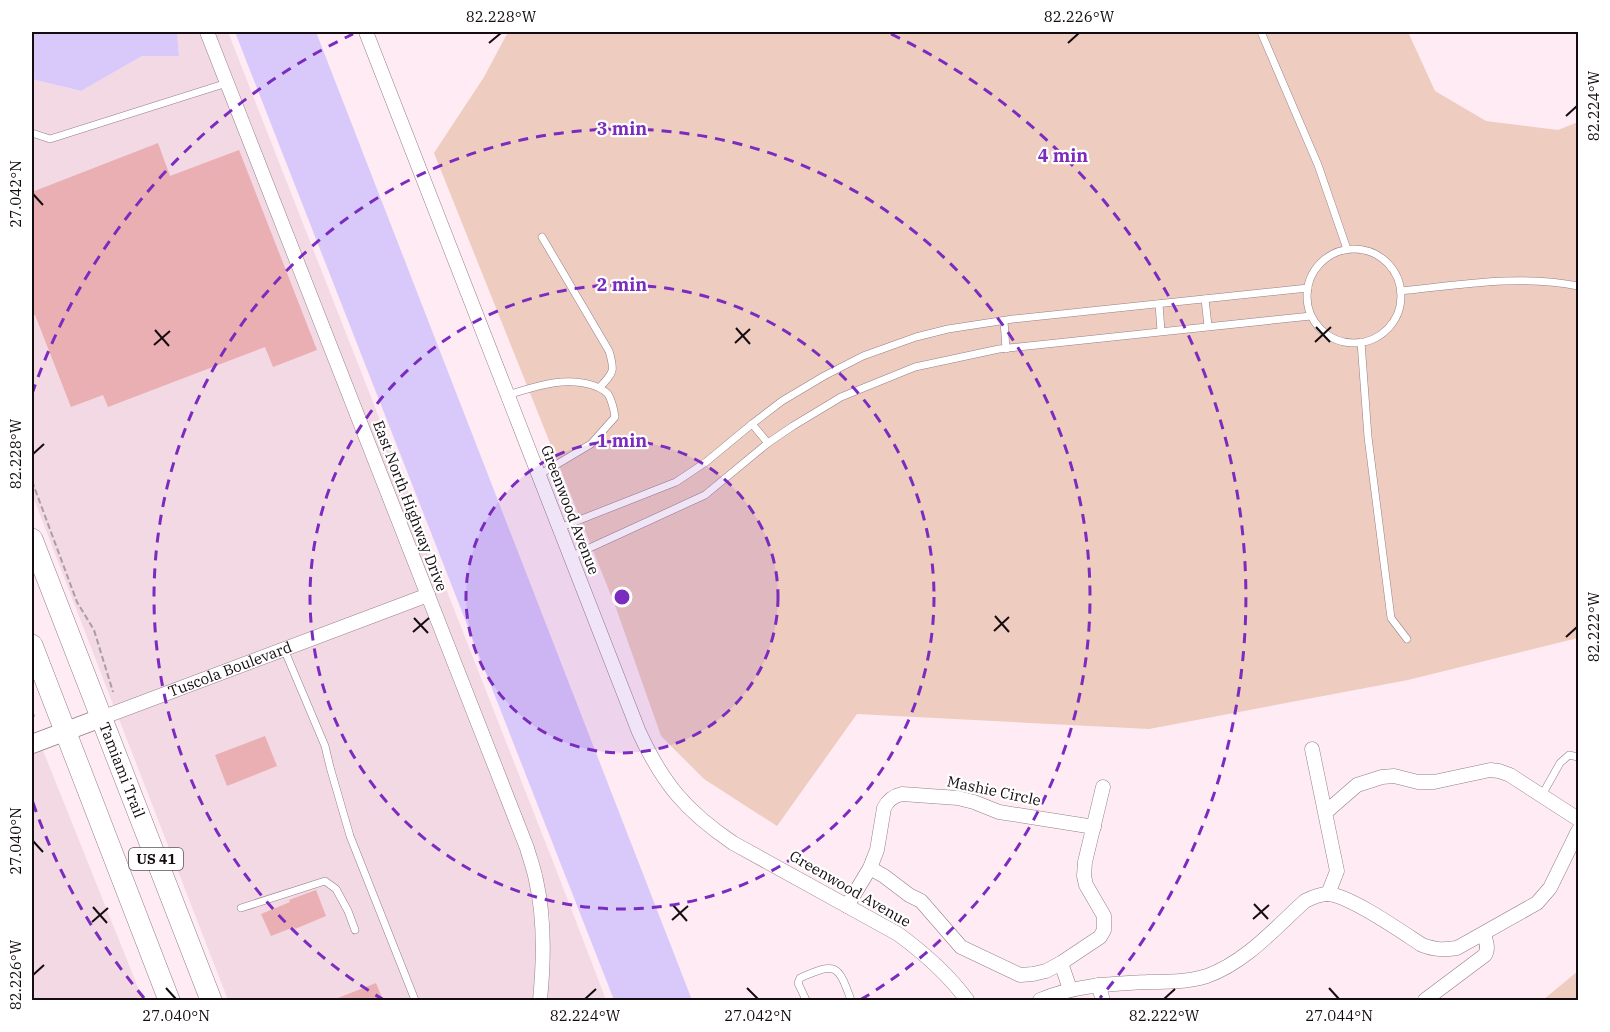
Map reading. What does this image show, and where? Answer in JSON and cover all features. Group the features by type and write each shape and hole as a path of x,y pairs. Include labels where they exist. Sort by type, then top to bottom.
{"main road":[{"name":"Tamiami Trail","path":"32,538 211,1000"},
{"name":"US 41","path":"32,645 170,1000"}],"street":[{"name":"East North Highway Drive","path":"207,32 527,848 536,879 543,918 540,1000"},
{"name":"Greenwood Avenue","path":"366,32 639,732 663,778 692,812 733,843 898,934 948,978 967,1000"},
{"name":"Tuscola Boulevard","path":"32,744 428,595"},
{"path":"1312,749 1337,871 1328,894"},
{"path":"1326,812 1358,785 1382,777 1394,776 1418,782 1434,782 1490,770 1510,775 1578,819"},
{"path":"870,868 921,901 961,947 1020,975 1046,971 1100,937 1104,930 1104,916 1086,885 1084,876 1085,862 1103,787"},
{"name":"Mashie Circle","path":"847,906 870,868 882,829 884,808 893,796 902,794 958,798 974,801 999,812 1094,826"},
{"path":"1040,1000 1070,989 1098,985 1174,982 1206,976 1239,960 1305,901 1328,894 1347,899 1422,945 1444,950 1457,948 1537,903 1550,888 1578,831"},
{"path":"1425,1000 1485,956 1488,946 1484,934"},
{"path":"1061,963 1070,989"},
{"path":"1098,985 1103,1000"}],"lane":[{"path":"1261,32 1318,165 1347,249"},
{"path":"32,133 50,139 227,83"},
{"path":"543,237 609,351 614,366 609,378 600,387"},
{"path":"1355,248 1371,252 1385,260 1395,272 1401,291 1401,303 1388,329 1375,338 1361,342 1346,342 1332,337 1320,328 1311,315 1307,301 1308,288 1314,270 1325,258 1347,249 1355,248"},
{"path":"1401,291 1521,280 1578,286"},
{"path":"559,528 676,482 791,396 824,376 863,356 916,337 948,329 1004,321 1308,288"},
{"path":"1205,299 1208,326"},
{"path":"1158,304 1161,331"},
{"path":"570,557 705,495 793,426 841,397 915,367 1006,348 1311,315"},
{"path":"1004,321 1006,348"},
{"path":"1361,342 1368,437 1391,618 1407,639"},
{"path":"507,395 555,382 580,381 600,387 608,394 612,404 615,417 591,444 539,476"},
{"path":"752,424 768,444"},
{"path":"284,649 325,746 350,836 415,1000"},
{"path":"1542,795 1560,763 1569,755 1578,757"},
{"path":"241,908 325,881 336,889 355,930"},
{"path":"806,1000 798,983 800,978 822,968 830,968 840,973 851,1000"}],"path":[{"path":"32,481 77,602 94,630 113,692"},
{"path":"32,711 35,718"}],"shaded area":[{"path":"32,32 177,32 179,56 142,56 81,91 32,79"},
{"path":"177,32 199,32 418,591 114,707 32,494 32,79 81,91 142,56 179,56"},
{"path":"215,32 228,32 606,1000 547,1000 550,918 543,876 534,845"},
{"path":"235,32 316,32 692,1000 614,1000"},
{"path":"508,32 1408,32 1435,91 1486,121 1558,130 1578,122 1578,638 1408,680 1149,729 857,714 777,826 704,779 661,736 616,608 434,153 484,77"},
{"path":"423,604 520,851 529,881 535,920 536,960 533,1000 228,1000 119,719"},
{"path":"42,748 143,1000 32,1000 32,752"},
{"path":"1578,971 1578,1000 1543,1000"}],"building":[{"path":"158,143 170,176 239,150 317,350 273,367 265,347 108,407 103,395 71,407 35,315 32,316 32,192"},
{"path":"265,736 277,766 227,786 215,755"},
{"path":"316,890 326,916 271,936 261,914"},
{"path":"376,983 383,1000 333,1000"}]}
